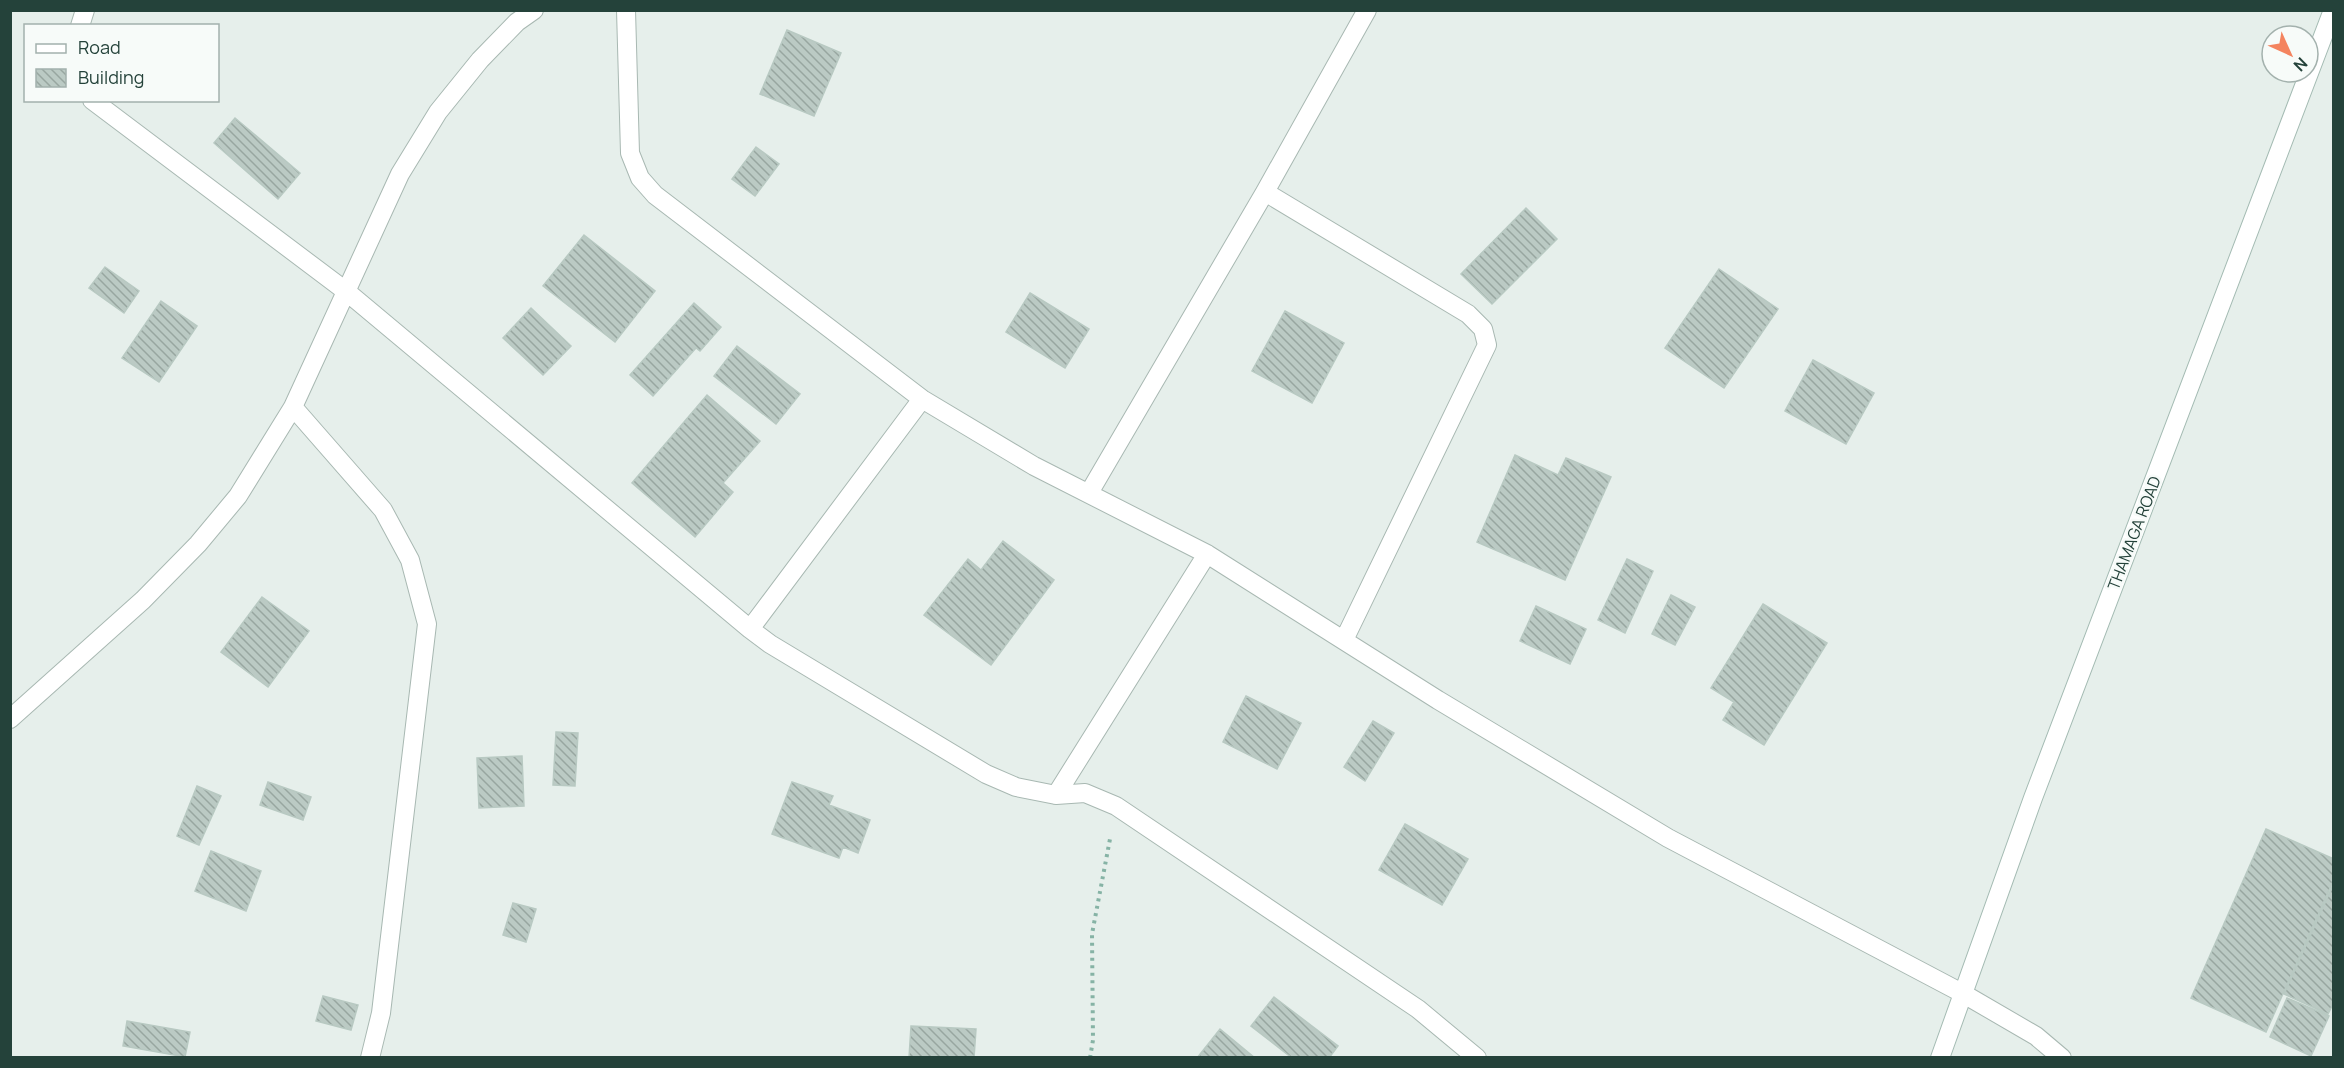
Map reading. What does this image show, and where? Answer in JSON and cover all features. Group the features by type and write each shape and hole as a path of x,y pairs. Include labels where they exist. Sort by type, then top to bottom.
{"street":[{"path":"10,719 143,600 198,544 238,496 293,407 400,174 438,112 480,60 517,22 534,10"},
{"path":"626,10 630,153 640,178 655,195 922,399 1034,466 1207,554 1438,700 1668,838 1962,993 2036,1036 2062,1058"},
{"path":"1089,493 1265,192 1367,10"},
{"name":"THAMAGA ROAD","path":"1940,1058 2033,798 2333,10"},
{"path":"95,102 347,292 770,644 986,774 1016,787 1056,795 1085,793 1116,806 1418,1010 1477,1058"},
{"path":"1265,192 1468,314 1483,329 1487,345 1344,640"},
{"path":"750,629 922,399"},
{"path":"293,407 383,510 410,561 427,624 381,1014 370,1058"},
{"path":"1056,795 1207,554"}],"path":[{"path":"1090,1058 1093,1040 1092,934 1116,806"}],"building":[{"path":"787,30 841,53 814,116 760,94"},
{"path":"235,118 300,173 278,199 214,143"},
{"path":"756,147 779,164 755,196 732,179"},
{"path":"1526,208 1557,239 1492,304 1461,274"},
{"path":"584,235 655,291 615,342 543,286"},
{"path":"105,267 139,291 124,313 89,288"},
{"path":"1719,269 1778,309 1724,388 1665,348"},
{"path":"1030,293 1089,329 1065,368 1006,332"},
{"path":"161,301 197,326 159,382 122,358"},
{"path":"694,303 721,327 700,351 696,348 653,396 630,375"},
{"path":"531,308 571,346 543,375 503,338"},
{"path":"1285,311 1344,343 1312,403 1252,371"},
{"path":"737,346 800,394 776,424 714,376"},
{"path":"1813,360 1874,393 1846,444 1785,411"},
{"path":"707,395 760,441 723,483 733,492 695,537 632,483"},
{"path":"1515,455 1558,475 1566,458 1611,477 1565,580 1477,542"},
{"path":"1003,541 1054,580 991,665 924,615 968,559 981,570"},
{"path":"1627,559 1653,571 1625,633 1598,620"},
{"path":"1671,595 1695,607 1675,645 1652,634"},
{"path":"262,597 309,631 268,687 221,652"},
{"path":"1763,604 1827,643 1764,745 1723,720 1734,702 1711,688"},
{"path":"1536,606 1586,629 1570,664 1520,641"},
{"path":"1246,696 1301,723 1277,769 1223,742"},
{"path":"1373,721 1394,733 1365,781 1344,767"},
{"path":"556,732 578,733 575,786 553,785"},
{"path":"522,756 524,806 479,808 477,758"},
{"path":"268,782 311,797 303,820 260,805"},
{"path":"792,782 833,796 829,805 870,820 858,853 843,847 839,858 772,834"},
{"path":"197,786 221,796 199,845 177,836"},
{"path":"1405,824 1468,859 1442,905 1379,870"},
{"path":"2266,829 2334,859 2334,879 2266,1032 2191,998"},
{"path":"211,851 261,871 246,911 195,891"},
{"path":"2334,883 2334,1002 2328,1014 2284,994"},
{"path":"513,903 536,909 526,942 503,935"},
{"path":"323,996 358,1005 351,1030 316,1021"},
{"path":"1274,997 1338,1046 1329,1058 1292,1058 1251,1026"},
{"path":"2287,998 2329,1016 2311,1056 2270,1037"},
{"path":"127,1021 190,1032 185,1057 123,1046"},
{"path":"911,1026 976,1029 974,1058 909,1058"},
{"path":"1220,1029 1255,1058 1197,1058"}]}
